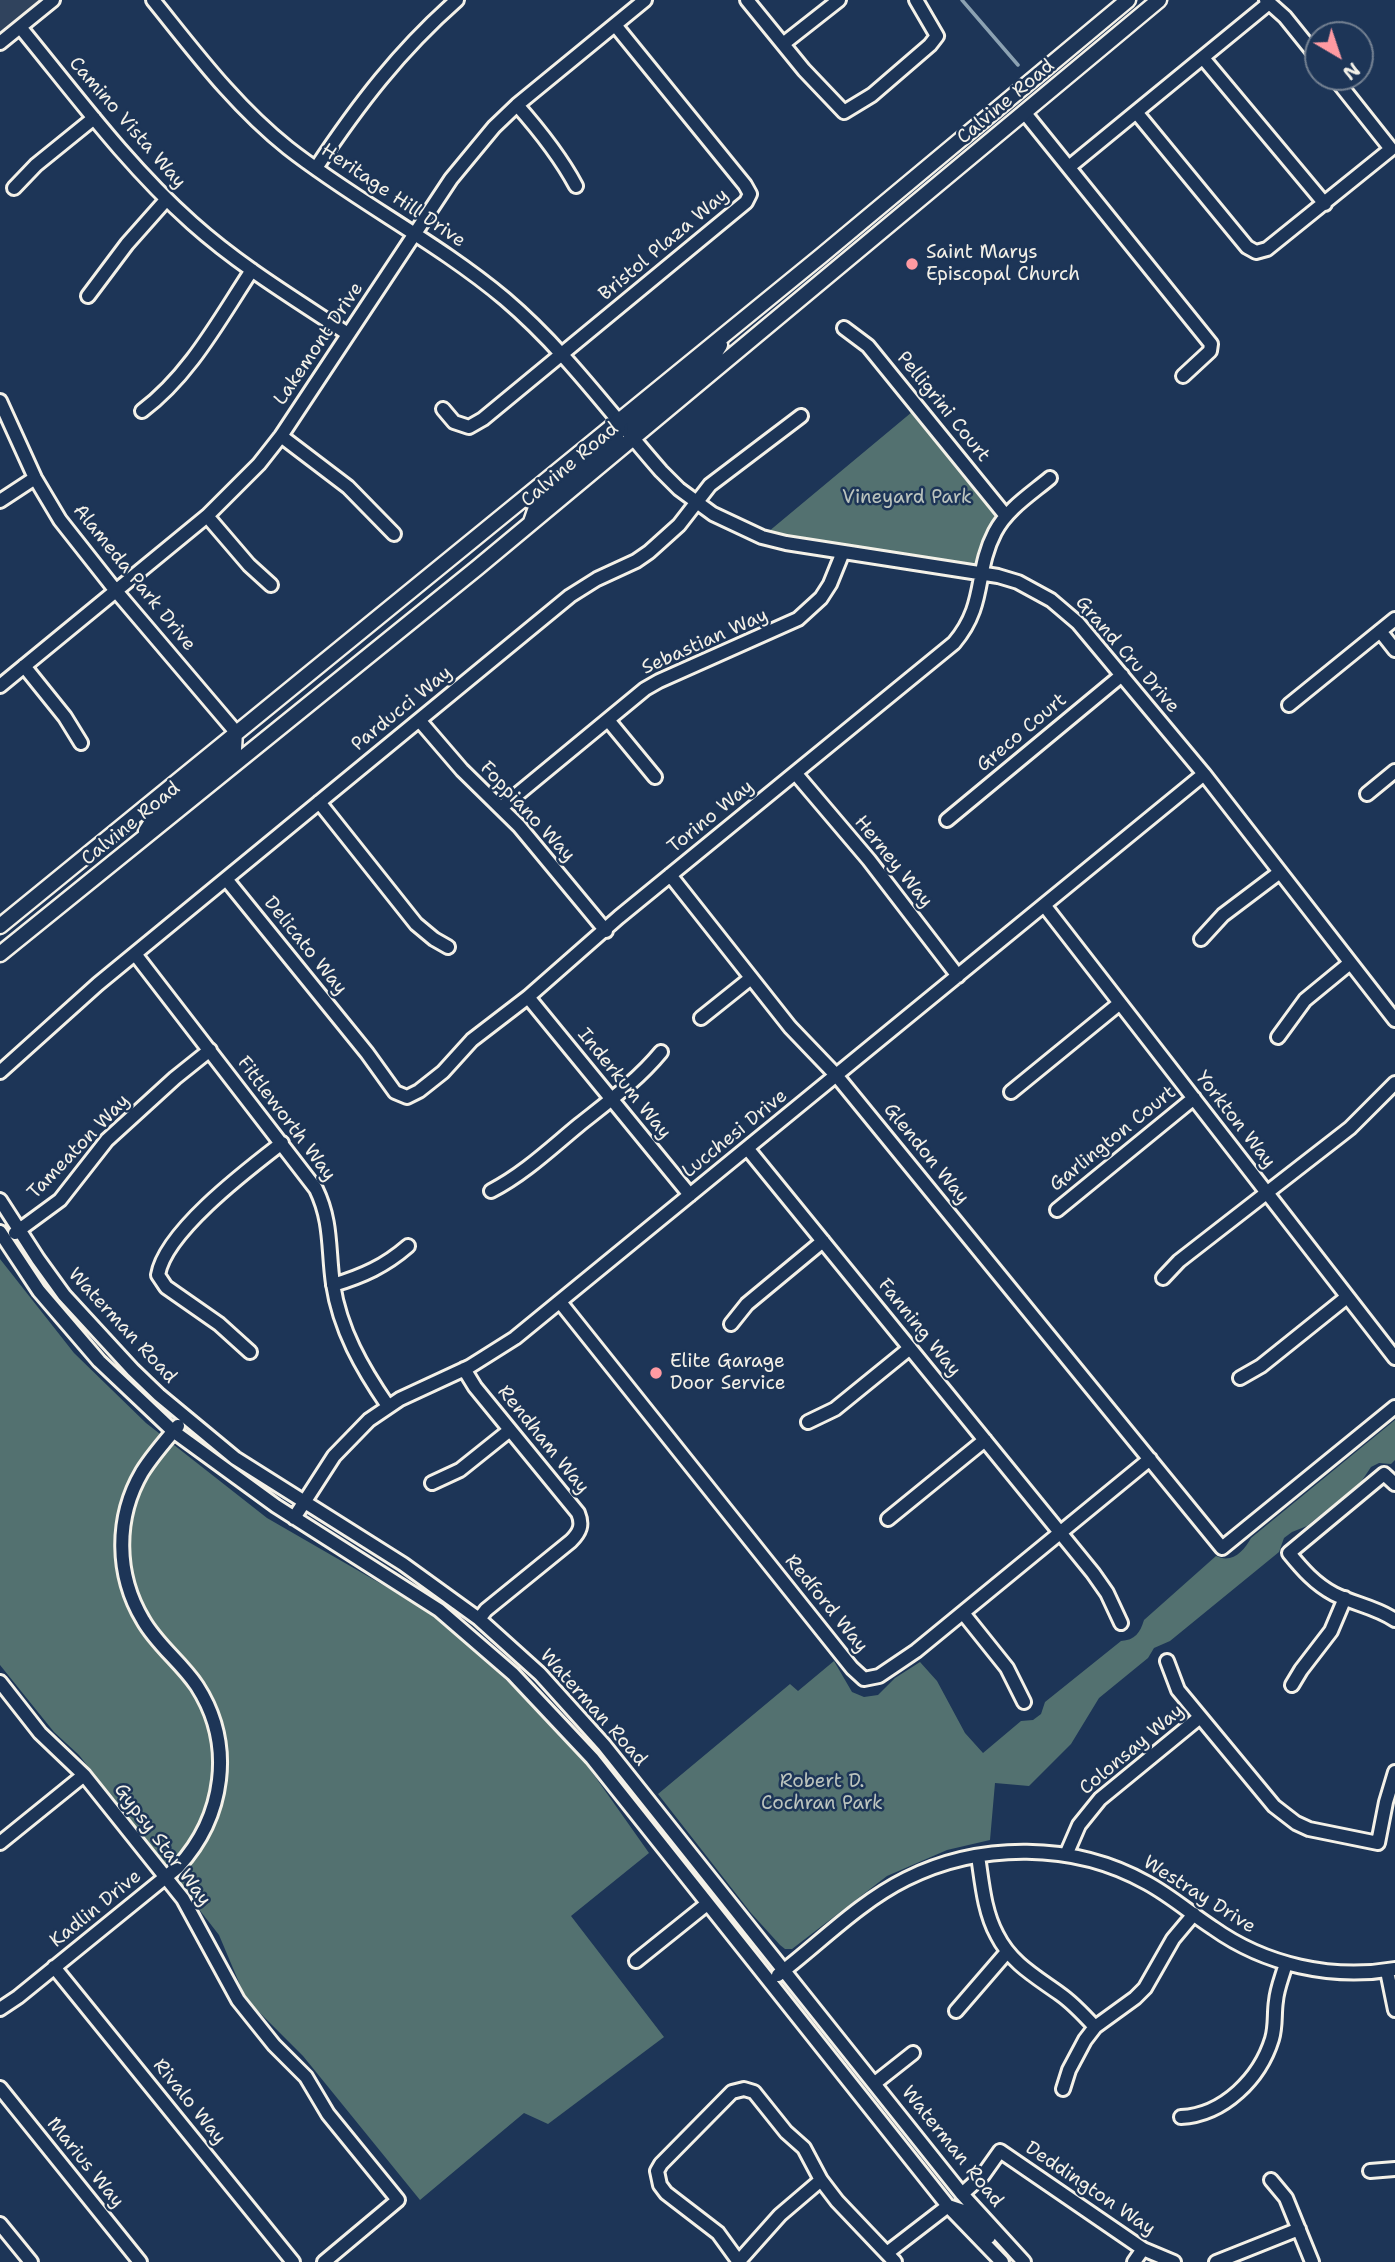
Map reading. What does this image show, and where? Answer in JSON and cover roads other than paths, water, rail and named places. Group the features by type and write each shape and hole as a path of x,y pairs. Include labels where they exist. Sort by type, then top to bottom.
{"main road":[{"name":"Calvine Road","path":"0,926 1128,0"},
{"path":"1123,29 1132,14 1147,0"},
{"name":"Calvine Road","path":"0,954 530,524 1159,0"},
{"path":"980,149 982,134 1039,86 1046,70"},
{"path":"634,438 634,419 715,353 730,329"},
{"path":"530,524 539,499 616,436 619,419"},
{"path":"138,843 157,814 234,749 235,731"}],"street":[{"path":"0,43 53,0"},
{"name":"Heritage Hill Drive","path":"153,0 237,102 262,126 316,168 466,269 504,299 562,354 619,419"},
{"path":"316,168 376,82 404,50 457,0"},
{"name":"Lakemont Drive","path":"0,686 237,489 281,436 472,153 517,105 645,0"},
{"path":"747,0 844,112 872,95 937,36 916,0"},
{"path":"783,44 839,0"},
{"path":"1069,167 1268,2 1285,17 1304,41"},
{"name":"Bristol Plaza Way","path":"562,354 746,202 750,194 615,24"},
{"name":"Camino Vista Way","path":"20,27 122,152 166,200 252,270 348,334"},
{"path":"1203,58 1325,204"},
{"path":"1136,112 1251,251 1267,249 1391,149 1345,91"},
{"path":"517,105 545,137 576,186"},
{"path":"1024,112 1211,344 1210,351 1183,376"},
{"path":"14,188 36,165 94,118"},
{"path":"88,296 127,244 166,200"},
{"path":"142,411 173,385 252,270"},
{"name":"Pelligrini Court","path":"844,328 868,346 1006,516"},
{"path":"443,409 454,422 469,427 483,419 562,354"},
{"name":"Alameda Park Drive","path":"0,401 35,478 60,520 116,591 235,731"},
{"name":"Parducci Way","path":"0,1072 135,954 582,587 636,561 657,547 679,525 710,485 801,415"},
{"name":"Grand Cru Drive","path":"619,419 661,471 695,502 739,528 786,543 982,573 1018,582 1051,600 1078,623 1204,774 1395,1020"},
{"path":"281,436 348,487 394,534"},
{"path":"0,501 35,478"},
{"name":"Torino Way","path":"353,1036 395,1092 407,1097 419,1091 472,1040 528,997 670,875 954,643 976,607 989,545 1006,516 1050,478"},
{"path":"207,516 249,565 271,585"},
{"name":"Sebastian Way","path":"502,807 659,681 798,619 821,598 843,552"},
{"path":"1289,705 1395,619"},
{"path":"1380,631 1395,650"},
{"path":"24,666 65,717 81,743"},
{"name":"Greco Court","path":"947,820 1122,676"},
{"name":"Foppiano Way","path":"419,720 454,762 502,807 606,931"},
{"path":"608,720 655,777"},
{"path":"1367,794 1395,771"},
{"name":"Herney Way","path":"796,774 869,860 958,976"},
{"name":"Lucchesi Drive","path":"294,1518 342,1447 369,1420 388,1406 464,1369 515,1338 1204,774"},
{"path":"319,803 416,923 448,947"},
{"path":"1201,939 1223,915 1280,872"},
{"name":"Glendon Way","path":"670,875 790,1027 836,1075 1150,1459"},
{"name":"Delicato Way","path":"226,879 353,1036"},
{"name":"Yorkton Way","path":"1044,905 1395,1358"},
{"name":"Fittleworth Way","path":"135,954 309,1177 323,1202 331,1237 333,1285 340,1315 355,1354 388,1406"},
{"path":"1278,1037 1305,1000 1350,963"},
{"path":"701,1018 751,978"},
{"name":"Inderkum Way","path":"528,997 690,1195"},
{"path":"1011,1092 1120,1003"},
{"name":"Tameaton Way","path":"2,1236 19,1230 60,1199 107,1140 210,1050"},
{"path":"491,1191 512,1180 612,1099 648,1068 661,1052"},
{"path":"1163,1278 1179,1261 1356,1122 1395,1083"},
{"name":"Garlington Court","path":"1057,1210 1194,1098"},
{"path":"250,1352 219,1324 166,1287 158,1275 160,1263 189,1223 248,1169 282,1143"},
{"name":"Fanning Way","path":"747,1148 1061,1532 1100,1583 1121,1623"},
{"name":"Waterman Road","path":"0,1200 38,1259 80,1313 133,1370 186,1417 235,1458 403,1564 479,1619 540,1674 597,1737 962,2194 1024,2262"},
{"name":"Waterman Road","path":"2,1236 39,1291 99,1362 173,1432 294,1518 439,1610 513,1674 592,1758 948,2206 1002,2262"},
{"path":"731,1324 747,1304 823,1241"},
{"path":"333,1285 378,1269 408,1246"},
{"path":"1240,1378 1261,1366 1347,1297"},
{"name":"Redford Way","path":"560,1302 852,1668 864,1679 879,1676 916,1651 1150,1459"},
{"path":"808,1422 835,1409 910,1348"},
{"name":"Rendham Way","path":"464,1369 475,1387 578,1513 581,1528 571,1542 486,1610 479,1619"},
{"path":"1150,1459 1222,1548 1395,1407"},
{"name":"Kadlin Drive","path":"0,2009 166,1878 192,1851 208,1825 218,1790 221,1760 218,1738 204,1697 187,1672 143,1620 128,1587 123,1565 123,1529 132,1493 152,1457 186,1417"},
{"path":"432,1483 460,1470 510,1430"},
{"path":"888,1519 985,1440"},
{"path":"1395,1484 1384,1474 1289,1553 1304,1573 1319,1585 1395,1620"},
{"path":"1292,1685 1331,1631 1345,1598"},
{"path":"963,1613 1007,1668 1024,1702"},
{"path":"1167,1661 1178,1690 1200,1717"},
{"name":"Gypsy Star Way","path":"1,1684 40,1732 84,1775 166,1878 193,1914 238,2000 265,2035 306,2077 328,2114 398,2200 324,2262"},
{"name":"Colonsay Way","path":"1066,1855 1079,1825 1100,1799 1200,1717 1274,1806 1296,1823 1323,1833 1378,1843 1395,1772"},
{"path":"0,1843 84,1775"},
{"name":"Westray Drive","path":"769,1981 882,1892 932,1868 978,1856 1009,1852 1066,1855 1105,1865 1169,1895 1234,1942 1286,1964 1340,1973 1391,1970"},
{"path":"978,1856 991,1922 1007,1952 1030,1974 1062,1995 1095,2027"},
{"path":"636,1961 707,1904"},
{"path":"1063,2089 1076,2053 1095,2027 1145,1988 1173,1939 1194,1914"},
{"path":"956,2011 1007,1952"},
{"path":"1181,2117 1198,2115 1211,2109 1241,2089 1253,2076 1273,2035 1276,1996 1286,1964"},
{"name":"Rivalo Way","path":"54,1967 293,2262"},
{"path":"1391,1970 1395,2010"},
{"path":"875,2083 914,2053"},
{"name":"Marius Way","path":"0,2088 140,2262"},
{"path":"821,2180 780,2215 739,2262 718,2233 666,2193 660,2185 657,2171 732,2092 744,2089 754,2092 786,2132 804,2148 821,2180 853,2220 891,2257 948,2206"},
{"name":"Deddington Way","path":"962,2194 983,2175 1000,2151 1143,2249 1174,2262"},
{"path":"1370,2171 1395,2169"},
{"path":"1271,2180 1286,2198 1312,2262"},
{"name":"Waterman Road","path":"948,2206 964,2211 1013,2262"},
{"path":"0,2224 30,2262"},
{"path":"1216,2262 1299,2230"},
{"path":"1134,2262 1143,2249"}],"waterway":[{"path":"962,0 1018,65"}],"place":[{"name":"Saint Marys Episcopal Church","path":"912,264"},
{"name":"Elite Garage Door Service","path":"656,1373"}],"park label":[{"name":"Vineyard Park","path":"907,498"},
{"name":"Robert D. Cochran Park","path":"822,1793"}]}
